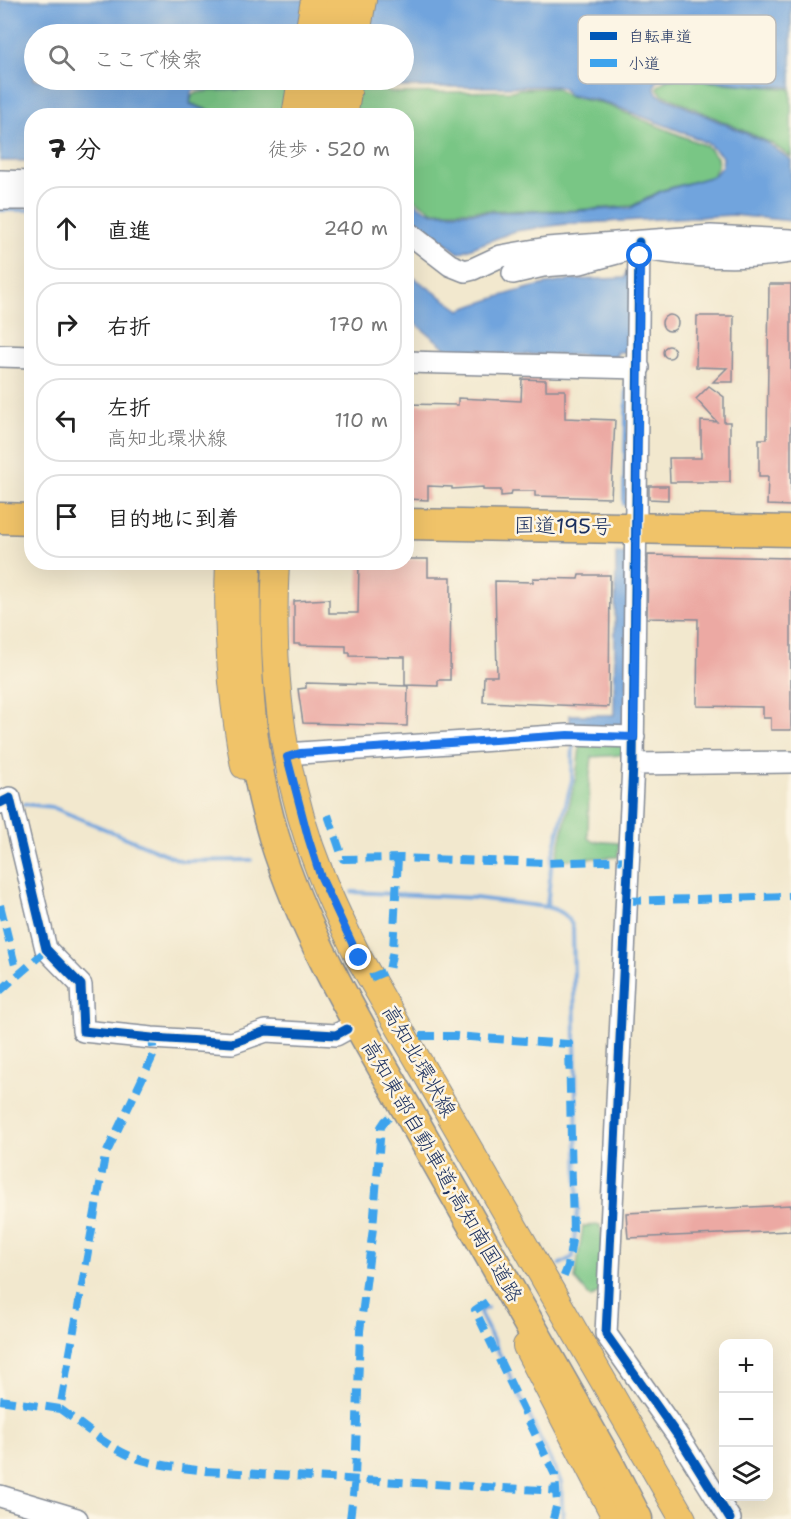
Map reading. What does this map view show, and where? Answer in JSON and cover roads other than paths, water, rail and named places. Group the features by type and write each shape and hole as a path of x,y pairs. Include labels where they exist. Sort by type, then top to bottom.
{"highway":[{"path":"329,24 333,0"},
{"path":"336,24 342,0"},
{"path":"318,108 321,90"},
{"path":"0,518 24,519"},
{"name":"国道195号","path":"414,525 791,531"},
{"name":"高知東部自動車道;高知南国道路","path":"246,570 247,668 252,727 261,783 274,835 290,883 338,988 607,1461 637,1519"}],"main road":[{"path":"310,24 314,0"},
{"path":"359,24 363,0"},
{"path":"296,108 299,90"},
{"path":"345,108 348,90"},
{"path":"229,570 227,607 232,691 237,730 253,808 265,850 288,911 347,1029 509,1315 616,1519"},
{"name":"高知北環状線","path":"276,570 274,646 287,757 320,875 359,958 683,1519"}],"street":[{"path":"0,181 24,182"},
{"path":"0,199 24,199"},
{"path":"414,237 450,265 465,271 473,270 501,256 547,248 640,246 711,236 791,240"},
{"path":"640,246 634,737 606,1334 680,1439 730,1519"},
{"path":"513,273 543,266 580,263 640,246 710,256 756,257 791,252"},
{"path":"0,356 24,357"},
{"path":"414,362 639,368"},
{"path":"287,757 300,753 574,735 634,737"},
{"path":"633,764 791,762"},
{"path":"0,803 10,798 46,949 81,986 83,1031 152,1038 232,1042 266,1031 336,1035 347,1029"},
{"path":"585,1351 597,1337 606,1334"},
{"path":"0,1496 77,1519"}],"water":[{"path":"0,0 791,0 791,87 742,84 776,84 776,15 578,15 578,84 656,84 655,88 659,95 767,143 791,160 791,221 733,215 566,224 515,231 459,253 414,219 414,202 433,213 631,208 662,191 714,176 722,166 723,157 707,143 680,131 601,101 569,95 556,86 414,87 414,24 24,24 24,90 194,90 191,93 190,104 200,108 24,108 24,161 0,161"},
{"path":"626,272 632,272 631,352 617,352 617,356 452,353 414,323 414,278 460,310 530,288 574,280 625,278"},
{"path":"616,553 628,554 627,726 570,730 570,715 614,715"}],"waterway":[{"path":"0,210 24,210"},
{"path":"624,504 627,384"},
{"path":"560,1264 573,1257 578,1208 573,928 569,919 563,914 547,907 552,858 572,780 573,742"},
{"path":"25,804 52,807 182,861 251,860"},
{"path":"352,892 475,898 547,907"},
{"path":"487,1308 479,1311 561,1482 563,1519"}]}
